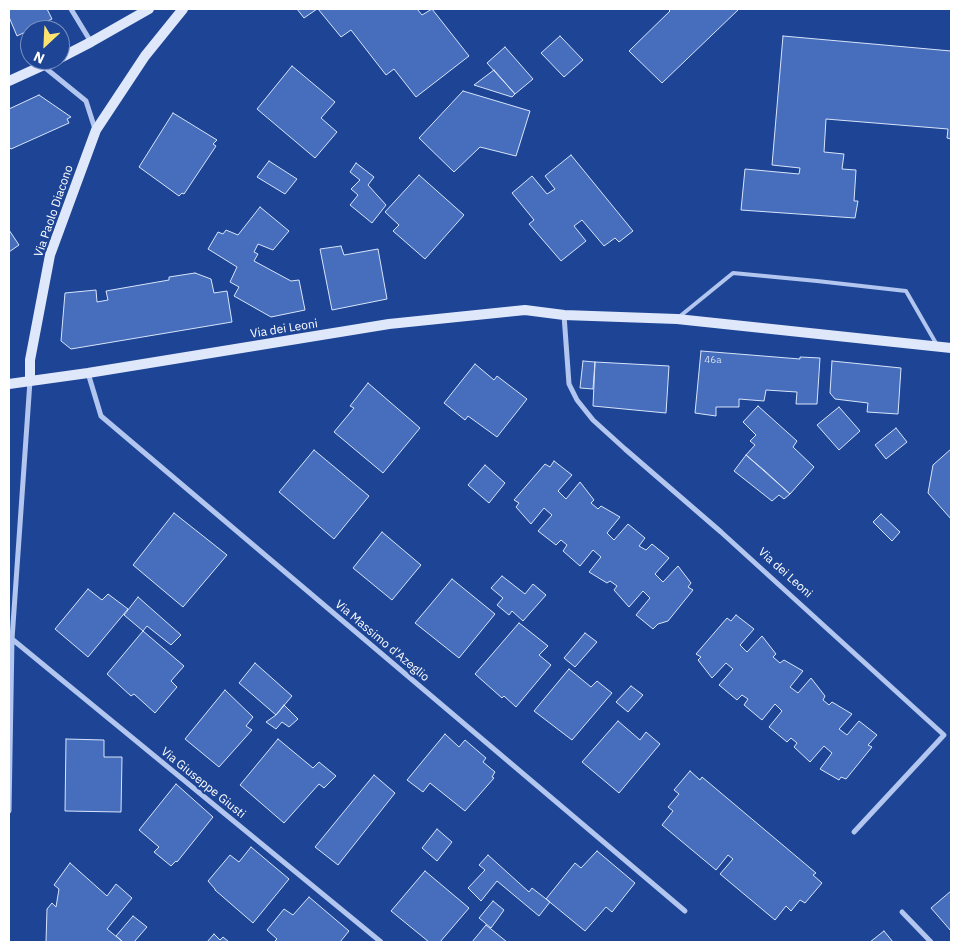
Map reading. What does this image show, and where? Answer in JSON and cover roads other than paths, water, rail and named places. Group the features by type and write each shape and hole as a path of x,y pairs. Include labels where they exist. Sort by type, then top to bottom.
{"main road":[{"path":"70,53 149,9"},
{"name":"Via Paolo Diacono","path":"30,381 30,360 50,255 96,130 145,56 183,9"},
{"path":"9,81 34,70"},
{"name":"Via dei Leoni","path":"9,384 389,324 525,310 564,315 677,319 951,348"}],"street":[{"path":"71,9 91,42"},
{"path":"48,70 86,101 96,130"},
{"name":"Via dei Leoni","path":"564,315 569,384 577,400 594,420 721,532 944,735 854,832"},
{"name":"Via Massimo d'Azeglio","path":"88,373 101,416 684,911"},
{"name":"Via Paolo Diacono","path":"9,811 12,639 30,381"},
{"name":"Via Giuseppe Giusti","path":"12,639 381,942"},
{"path":"902,912 931,942"}],"lane":[{"path":"677,319 733,273 817,281 906,291 938,347"}]}
